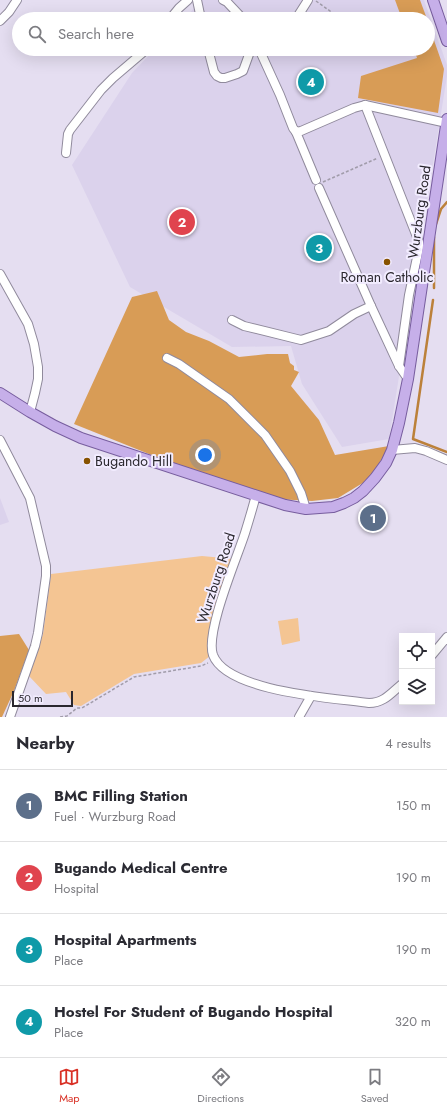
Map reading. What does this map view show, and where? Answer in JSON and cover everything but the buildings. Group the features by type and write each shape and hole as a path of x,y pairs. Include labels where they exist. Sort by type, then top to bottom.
{"main road":[{"path":"433,0 447,41"},
{"name":"Wurzburg Road","path":"0,393 55,426 81,438 285,505 306,509 333,507 354,498 376,478 386,463 392,450 399,423 408,379 447,122"}],"street":[{"path":"0,22 10,12 17,0"},
{"path":"176,12 188,0"},
{"path":"197,0 200,12"},
{"path":"223,0 236,12"},
{"path":"300,12 308,0"},
{"path":"66,152 68,134 70,130 112,78 139,56"},
{"path":"210,56 214,72 217,76 223,78 243,71 248,56"},
{"path":"262,56 371,306 399,366 408,379"},
{"path":"296,132 354,108 365,105 447,122"},
{"path":"365,105 419,242 409,295 399,366"},
{"path":"0,274 28,324 34,344 38,367 38,379 30,412"},
{"path":"232,320 244,326 301,340 329,331 354,314 371,306"},
{"path":"167,358 179,364 229,399 265,435 290,471 301,493 306,509"},
{"path":"0,440 30,498 46,566 45,585 37,639 10,717"},
{"path":"392,450 415,448 447,460"},
{"name":"Wurzburg Road","path":"216,660 213,655 212,638 235,558 245,533 256,495"},
{"path":"435,651 447,637"},
{"path":"216,660 231,674 256,684 273,690 311,696 369,704 384,700 399,687"},
{"path":"299,717 311,696"}],"path":[{"path":"314,0 331,12"},
{"path":"318,184 385,155"},
{"path":"60,717 67,716 77,708 82,708 134,678 201,666 216,660"}],"shaded area":[{"path":"202,0 424,0 428,12 191,12"},
{"path":"395,0 420,0 424,12 399,12"},
{"path":"435,31 447,65 447,76 389,439 342,447 302,384 291,346 232,347 130,287 72,165 132,73 148,56 435,56"},
{"path":"435,43 444,69 438,113 358,98 361,76 417,58 416,56 435,56"},
{"path":"157,291 169,320 186,332 209,341 239,357 267,354 288,354 290,363 294,366 294,370 299,372 291,386 319,420 335,455 389,446 371,478 338,498 312,501 276,499 189,470 74,424 132,297"},
{"path":"0,498 9,522 0,525"},
{"path":"202,556 234,559 210,656 201,663 134,674 81,706 74,705 66,692 46,694 29,676 43,634 51,574"},
{"path":"298,618 300,641 282,645 278,621"},
{"path":"19,634 29,650 14,691 2,717 0,717 0,636"}],"waterway":[{"path":"436,224 441,209 447,202"},
{"path":"434,237 434,288"},
{"path":"433,300 413,439 447,452"}],"place":[{"name":"Hostel For Student of Bugando Hospital","path":"311,82"},
{"name":"Bugando Medical Centre","path":"182,222"},
{"name":"Hospital Apartments","path":"319,248"},
{"name":"Roman Catholic","path":"387,262"},
{"name":"Bugando Hill","path":"87,461"},
{"name":"BMC Filling Station","path":"373,518"}]}
